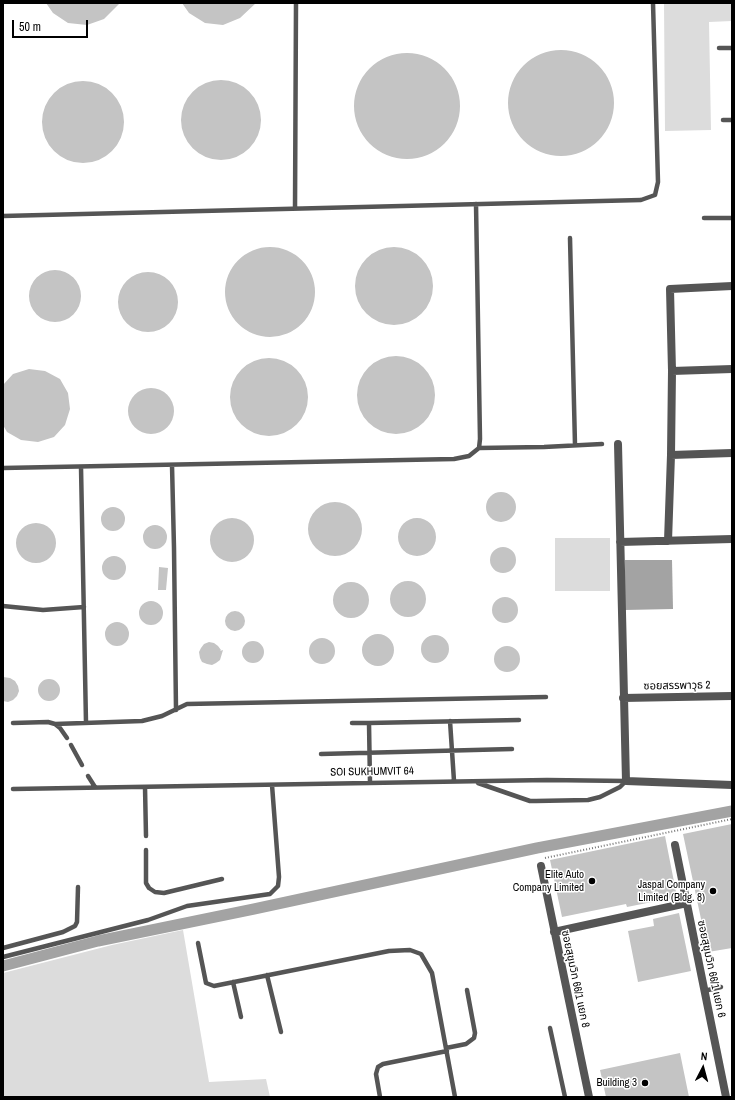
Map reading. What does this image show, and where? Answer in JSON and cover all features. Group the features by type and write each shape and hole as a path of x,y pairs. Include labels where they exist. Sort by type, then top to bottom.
{"street":[{"path":"668,541 672,371 670,289 732,286"},
{"path":"672,371 732,369"},
{"path":"618,444 626,782"},
{"path":"670,454 732,453"},
{"path":"620,542 732,539"},
{"name":"ซอยสรรพาวุธ 2","path":"623,698 732,696"},
{"name":"SOI SUKHUMVIT 64","path":"626,782 732,785"},
{"name":"ซอยสุขุมวิท 66/1 แยก 6","path":"675,845 726,1097"},
{"name":"ซอยสุขุมวิท 66/1 แยก 8","path":"540,866 589,1097"},
{"path":"554,932 686,903"}],"lane":[{"path":"296,3 296,208"},
{"path":"3,216 641,200 655,195 658,182 653,3"},
{"path":"719,48 732,48"},
{"path":"723,120 732,120"},
{"path":"476,204 479,448"},
{"path":"704,218 732,218"},
{"path":"570,238 575,445"},
{"path":"3,468 454,459 469,456 479,448 602,444"},
{"path":"172,465 176,710"},
{"path":"81,467 86,723"},
{"path":"3,606 43,610 84,607"},
{"path":"13,723 48,722 55,724 142,721 162,716 187,704 201,703 546,697"},
{"path":"352,723 519,720"},
{"path":"450,721 454,781"},
{"path":"369,722 370,783"},
{"path":"55,724 67,738"},
{"path":"71,745 82,765"},
{"path":"321,754 512,749"},
{"path":"88,776 95,787"},
{"name":"SOI SUKHUMVIT 64","path":"13,789 454,781 547,780 626,782"},
{"path":"472,781 530,801 588,800 600,798 626,782"},
{"path":"3,957 148,920 187,906 270,894 278,886 279,877 272,785"},
{"path":"146,787 146,836"},
{"path":"146,850 146,883 149,888 155,892 164,892 222,880"},
{"path":"3,948 63,932 75,926 77,922 78,887"},
{"path":"198,943 206,983 214,986 388,951 410,950 421,954 432,973 455,1097"},
{"path":"267,975 281,1032"},
{"path":"233,982 242,1016"},
{"path":"704,991 721,987"},
{"path":"380,1097 376,1074 378,1067 383,1064 466,1044 474,1038 475,1033 467,990"},
{"path":"550,1028 565,1097"}],"path":[{"path":"540,866 539,860 732,819"}],"shaded area":[{"path":"664,3 732,3 732,21 709,22 711,130 665,131"},
{"path":"555,538 610,538 610,591 555,591"},
{"path":"625,560 672,560 673,609 625,610"},
{"path":"183,930 209,1082 266,1079 270,1097 3,1097 3,973 112,945"}],"building":[{"path":"46,3 120,3 104,19 87,25 68,23 53,13"},
{"path":"182,3 256,3 240,18 223,25 205,23 189,13"},
{"path":"561,50 581,54 598,66 610,83 614,103 610,123 598,140 581,152 561,156 541,152 524,140 512,123 508,103 512,83 524,66 541,54"},
{"path":"407,53 427,57 444,69 456,86 460,106 456,126 444,143 427,155 407,159 387,155 370,143 358,126 354,106 358,86 370,69 387,57"},
{"path":"213,80 229,80 250,91 261,112 261,128 250,149 229,160 213,160 199,154 192,149 187,142 181,128 181,112 187,98 192,91 199,86"},
{"path":"83,81 99,85 112,93 120,106 124,122 120,138 112,151 99,159 83,163 67,159 54,151 46,138 42,122 46,106 54,93 67,85"},
{"path":"270,247 287,251 302,260 311,275 315,292 311,309 302,324 287,333 270,337 253,333 238,324 229,309 225,292 229,275 238,260 253,251"},
{"path":"394,247 409,250 422,258 430,271 433,286 430,301 422,314 409,322 394,325 379,322 366,314 358,301 355,286 358,271 366,258 379,250"},
{"path":"50,270 60,270 74,277 81,291 81,301 74,315 60,322 50,322 40,318 33,311 29,301 29,291 33,281 40,274"},
{"path":"148,272 164,277 169,281 173,286 178,302 173,318 169,323 164,327 148,332 132,327 127,323 123,318 118,302 123,286 127,281 132,277"},
{"path":"396,356 411,359 424,367 432,380 435,395 432,410 424,423 411,431 396,434 381,431 368,423 360,410 357,395 360,380 368,367 381,359"},
{"path":"269,358 284,361 297,369 305,382 308,397 305,412 297,425 284,433 269,436 254,433 241,425 233,412 230,397 233,382 241,369 254,361"},
{"path":"29,369 45,371 60,379 68,393 70,409 65,425 54,437 38,442 21,440 7,432 3,425 3,385 13,374"},
{"path":"151,388 164,392 170,398 174,411 170,424 164,430 151,434 138,430 132,424 128,411 132,398 138,392"},
{"path":"501,492 512,496 516,507 512,518 501,522 490,518 486,507 490,496"},
{"path":"330,502 340,502 350,506 358,514 362,524 362,534 358,544 350,552 340,556 330,556 320,552 312,544 308,534 308,524 312,514 320,506"},
{"path":"113,507 122,510 125,519 122,528 113,531 104,528 101,519 104,510"},
{"path":"228,518 236,518 248,524 254,536 254,544 248,556 236,562 228,562 216,556 210,544 210,536 216,524"},
{"path":"413,518 421,518 428,521 433,526 436,537 433,548 428,553 421,556 413,556 406,553 401,548 398,541 398,533 401,526 406,521"},
{"path":"40,523 47,526 53,532 56,543 55,551 47,560 40,563 32,563 25,560 17,551 16,539 19,532 28,524"},
{"path":"155,525 164,528 167,537 164,546 155,549 146,546 143,537 146,528"},
{"path":"503,547 512,551 516,560 512,569 503,573 494,569 490,560 494,551"},
{"path":"114,556 123,559 126,568 123,577 114,580 105,577 102,568 105,559"},
{"path":"159,567 168,568 166,590 158,590"},
{"path":"408,581 418,584 423,589 426,599 423,609 418,614 408,617 398,614 393,609 390,599 393,589 398,584"},
{"path":"351,582 361,585 366,590 369,600 366,610 361,615 351,618 341,615 336,610 333,600 336,590 341,585"},
{"path":"505,597 514,601 518,610 514,619 505,623 496,619 492,610 496,601"},
{"path":"151,601 160,604 163,613 160,622 151,625 142,622 139,613 142,604"},
{"path":"231,611 239,611 245,617 245,625 239,631 231,631 225,625 225,617"},
{"path":"117,622 126,625 129,634 126,643 117,646 108,643 105,634 108,625"},
{"path":"375,634 381,634 390,638 394,650 390,662 381,666 375,666 366,662 362,653 362,647 366,638"},
{"path":"435,635 445,639 449,649 445,659 435,663 425,659 421,649 425,639"},
{"path":"322,638 331,642 335,651 331,660 322,664 313,660 309,651 313,642"},
{"path":"253,641 261,644 264,652 261,660 253,663 245,660 242,652 245,644"},
{"path":"209,642 218,646 221,650 220,651 223,650 220,660 212,665 202,662 199,652 204,644"},
{"path":"507,646 516,650 520,659 516,668 507,672 498,668 494,659 498,650"},
{"path":"3,677 10,678 15,681 19,691 13,700 8,702 3,701"},
{"path":"49,679 57,682 60,690 57,698 49,701 41,698 38,690 41,682"},
{"name":"Jaspal Company Limited (Bldg. 8)","path":"732,824 732,948 708,952 683,834"},
{"path":"665,836 677,897 627,907 626,904 562,917 550,860"},
{"path":"679,913 691,971 638,982 628,931 654,926 653,919"},
{"name":"Building 3","path":"680,1053 689,1097 606,1097 600,1070"}],"waterway":[{"path":"3,966 98,941 537,848 732,811"}],"place":[{"name":"Elite Auto Company Limited","path":"592,881"},
{"name":"Jaspal Company Limited (Bldg. 8)","path":"713,891"},
{"name":"Building 3","path":"645,1083"}]}
